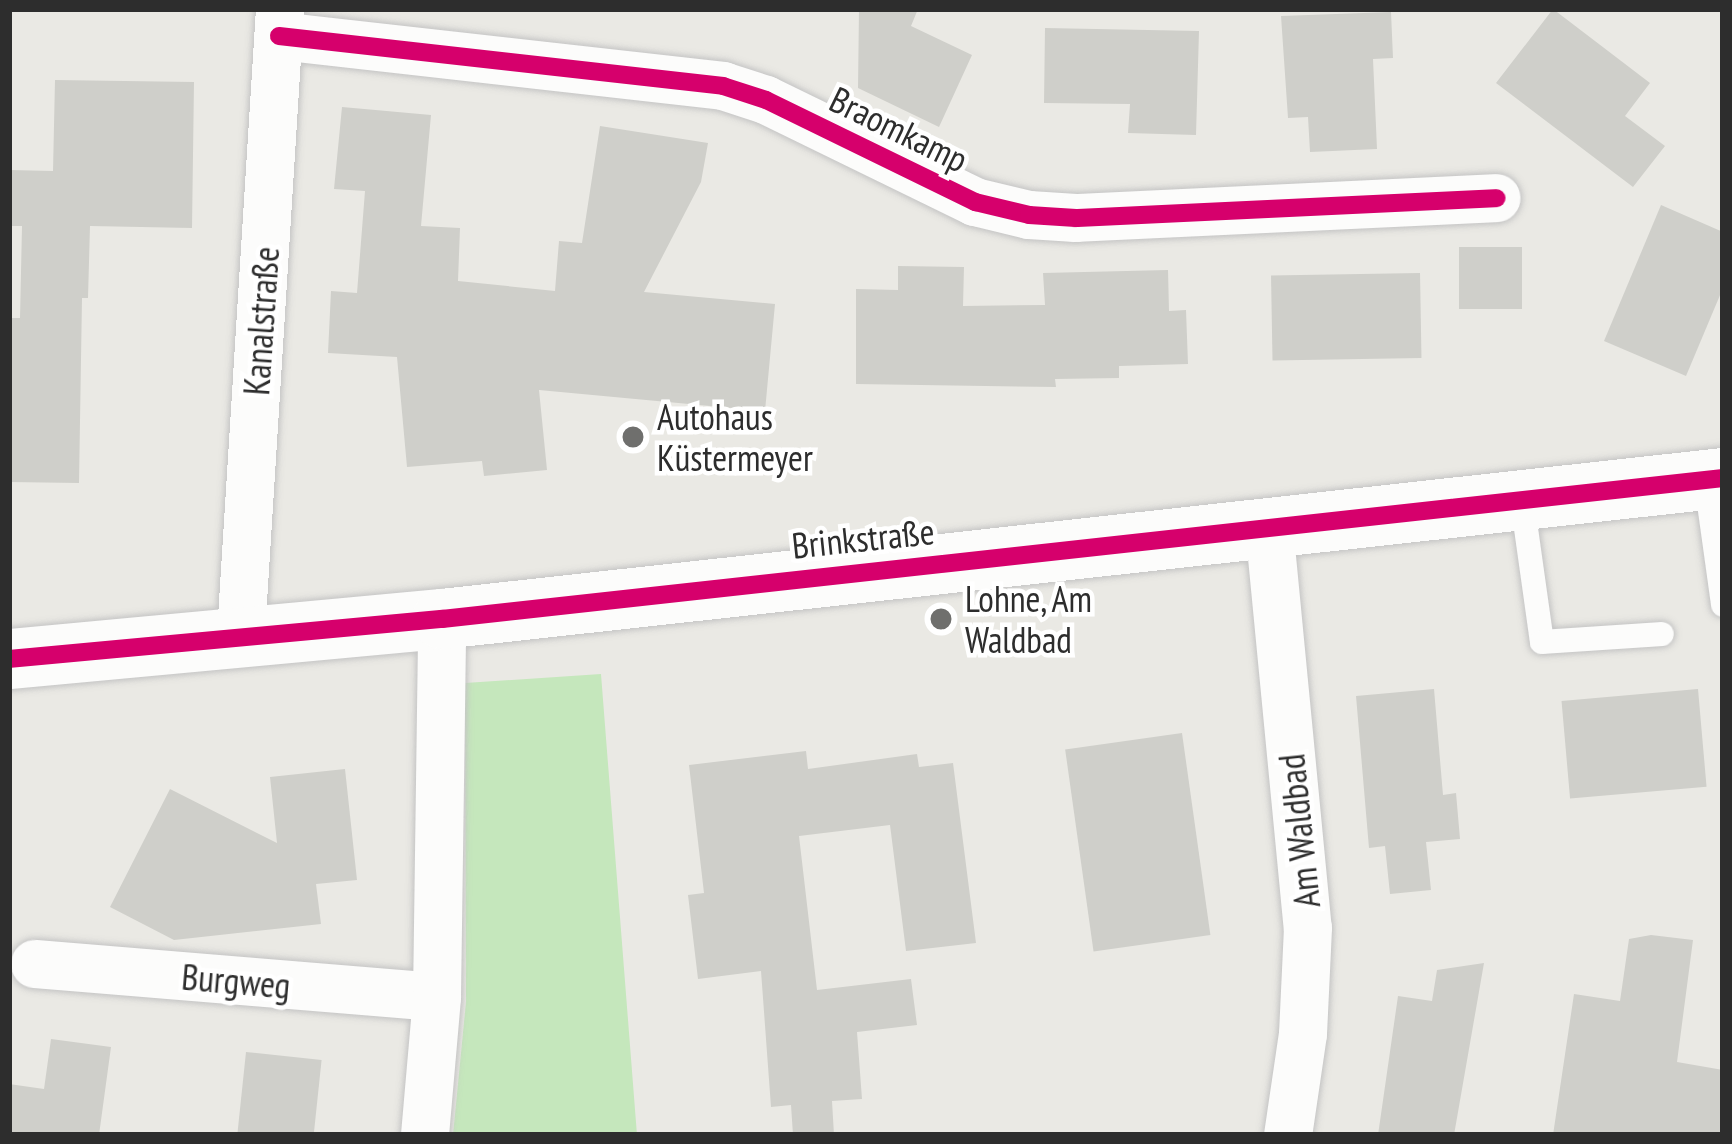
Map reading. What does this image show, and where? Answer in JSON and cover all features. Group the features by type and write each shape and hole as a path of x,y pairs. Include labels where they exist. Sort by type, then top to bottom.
{"street":[{"name":"Braomkamp","path":"279,22 723,86 766,100 975,202 1030,215 1076,218 1497,198"},
{"name":"Kanalstraße","path":"241,634 279,22"},
{"name":"Brinkstraße","path":"9,659 442,619 1714,479"},
{"name":"Am Waldbad","path":"1269,526 1308,928 1303,1034 1288,1135"},
{"path":"425,1135 437,998 442,619"},
{"name":"Burgweg","path":"22,966 437,998"}],"lane":[{"path":"1714,479 1723,604"},
{"path":"1522,500 1543,642 1662,634"}],"green space":[{"path":"601,674 637,1135 453,1135 466,1002 465,683"}],"building":[{"path":"859,9 918,9 911,26 972,55 939,127 858,88"},
{"path":"1553,9 1650,83 1625,116 1665,146 1633,187 1496,83"},
{"path":"1391,12 1393,58 1373,59 1377,149 1310,152 1308,117 1288,118 1281,16"},
{"path":"1045,28 1199,31 1196,135 1128,133 1130,104 1044,103"},
{"path":"55,80 194,82 192,228 90,226 88,298 82,298 79,483 9,482 9,318 20,318 22,226 9,226 9,170 53,171"},
{"path":"342,107 431,115 421,226 460,228 458,281 555,291 559,241 582,243 600,126 708,143 701,182 644,292 775,304 765,411 539,390 547,470 484,476 482,461 407,467 397,357 328,353 331,291 357,293 365,191 334,189"},
{"path":"1661,205 1723,232 1723,288 1686,376 1604,341"},
{"path":"1459,247 1522,247 1522,309 1459,309"},
{"path":"898,266 964,267 963,306 1045,305 1043,273 1168,270 1169,311 1186,310 1188,364 1119,366 1119,378 1055,379 1056,387 856,384 856,289 898,290"},
{"path":"1420,273 1421,358 1273,361 1271,276"},
{"path":"1434,689 1443,795 1456,793 1460,839 1426,842 1431,890 1390,894 1385,846 1369,848 1356,696"},
{"path":"1698,689 1707,787 1570,799 1562,701"},
{"path":"1182,733 1210,935 1094,951 1065,749"},
{"path":"806,751 808,769 917,754 919,767 953,763 976,943 906,951 890,825 799,836 817,990 911,979 917,1025 857,1032 862,1099 832,1101 834,1135 793,1135 791,1105 771,1107 761,971 698,979 688,895 704,893 689,765"},
{"path":"345,769 357,880 316,884 321,924 174,940 110,907 170,789 277,843 270,777"},
{"path":"1651,935 1693,940 1677,1062 1723,1070 1723,1135 1553,1135 1574,994 1620,1001 1629,939"},
{"path":"1484,963 1454,1135 1378,1135 1398,996 1432,1001 1437,970"},
{"path":"51,1039 111,1047 99,1135 9,1135 9,1084 44,1089"},
{"path":"246,1052 322,1060 314,1135 237,1135"}],"cycle path":[{"path":"279,36 723,86 766,100 975,202 1029,215 1076,218 1497,198"},
{"path":"9,659 442,619 1723,478"}],"place":[{"name":"Autohaus Küstermeyer","path":"633,437"},
{"name":"Lohne, Am Waldbad","path":"941,619"}]}
